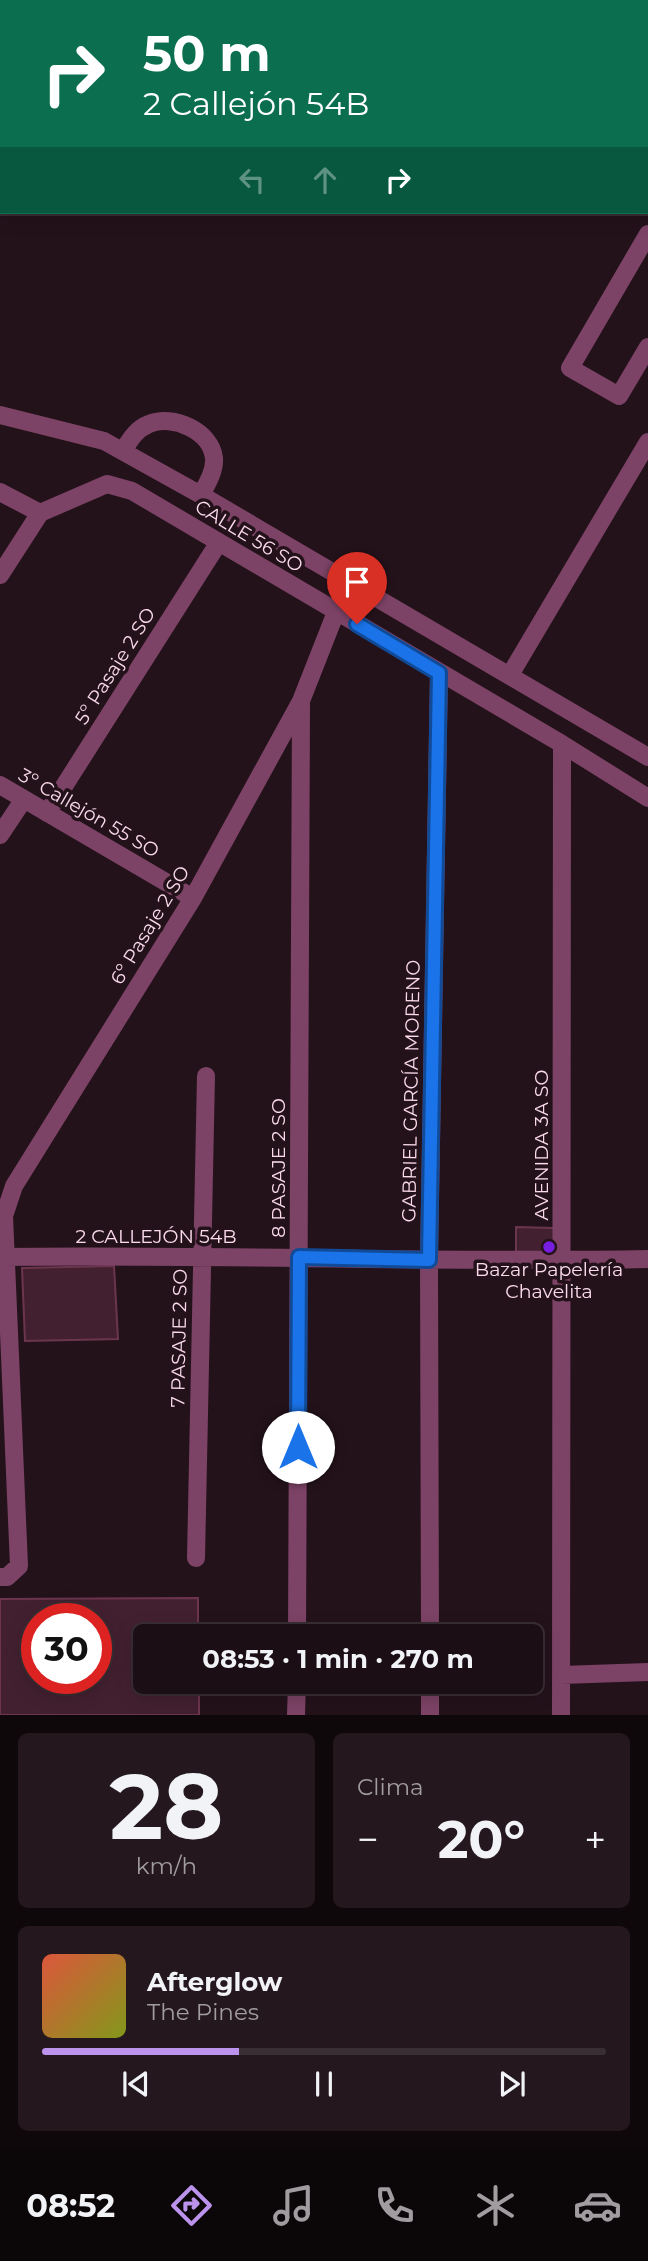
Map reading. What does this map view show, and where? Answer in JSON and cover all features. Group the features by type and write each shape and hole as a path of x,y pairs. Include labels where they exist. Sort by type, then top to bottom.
{"street":[{"path":"648,234 570,368 619,396 648,347"},
{"path":"0,415 104,441 123,451 648,757"},
{"path":"123,451 133,434 149,424 167,419 192,429 210,443 215,461 210,479 201,495"},
{"path":"510,675 648,442"},
{"name":"CALLE 56 SO","path":"40,513 107,484 132,491 648,797"},
{"path":"0,492 40,513 0,575"},
{"name":"5º Pasaje 2 SO","path":"47,813 219,542"},
{"name":"6º Pasaje 2 SO","path":"7,1575 19,1566 3,1257 7,1182 192,898 302,701 336,612"},
{"name":"GABRIEL GARCÍA MORENO","path":"430,1624 429,1260 439,673"},
{"name":"8 PASAJE 2 SO","path":"297,1624 302,701"},
{"name":"AVENIDA 3A SO","path":"561,1715 562,744"},
{"name":"3º Callejón 55 SO","path":"0,785 192,898"},
{"path":"0,835 24,799"},
{"name":"7 PASAJE 2 SO","path":"196,1558 206,1076"},
{"name":"2 CALLEJÓN 54B","path":"3,1257 648,1259"},
{"path":"562,1675 648,1672"},
{"path":"296,1715 297,1694"},
{"path":"430,1694 430,1715"}],"building":[{"path":"516,1227 554,1228 554,1255 516,1254"},
{"path":"114,1266 118,1339 25,1341 22,1268"},
{"path":"198,1598 198,1624 133,1624 133,1694 199,1694 199,1715 0,1715 0,1599"}],"place":[{"name":"Bazar Papelería Chavelita","path":"549,1247"}],"route":[{"path":"298,1447 299,1257 429,1260 439,673 357,624"}]}
